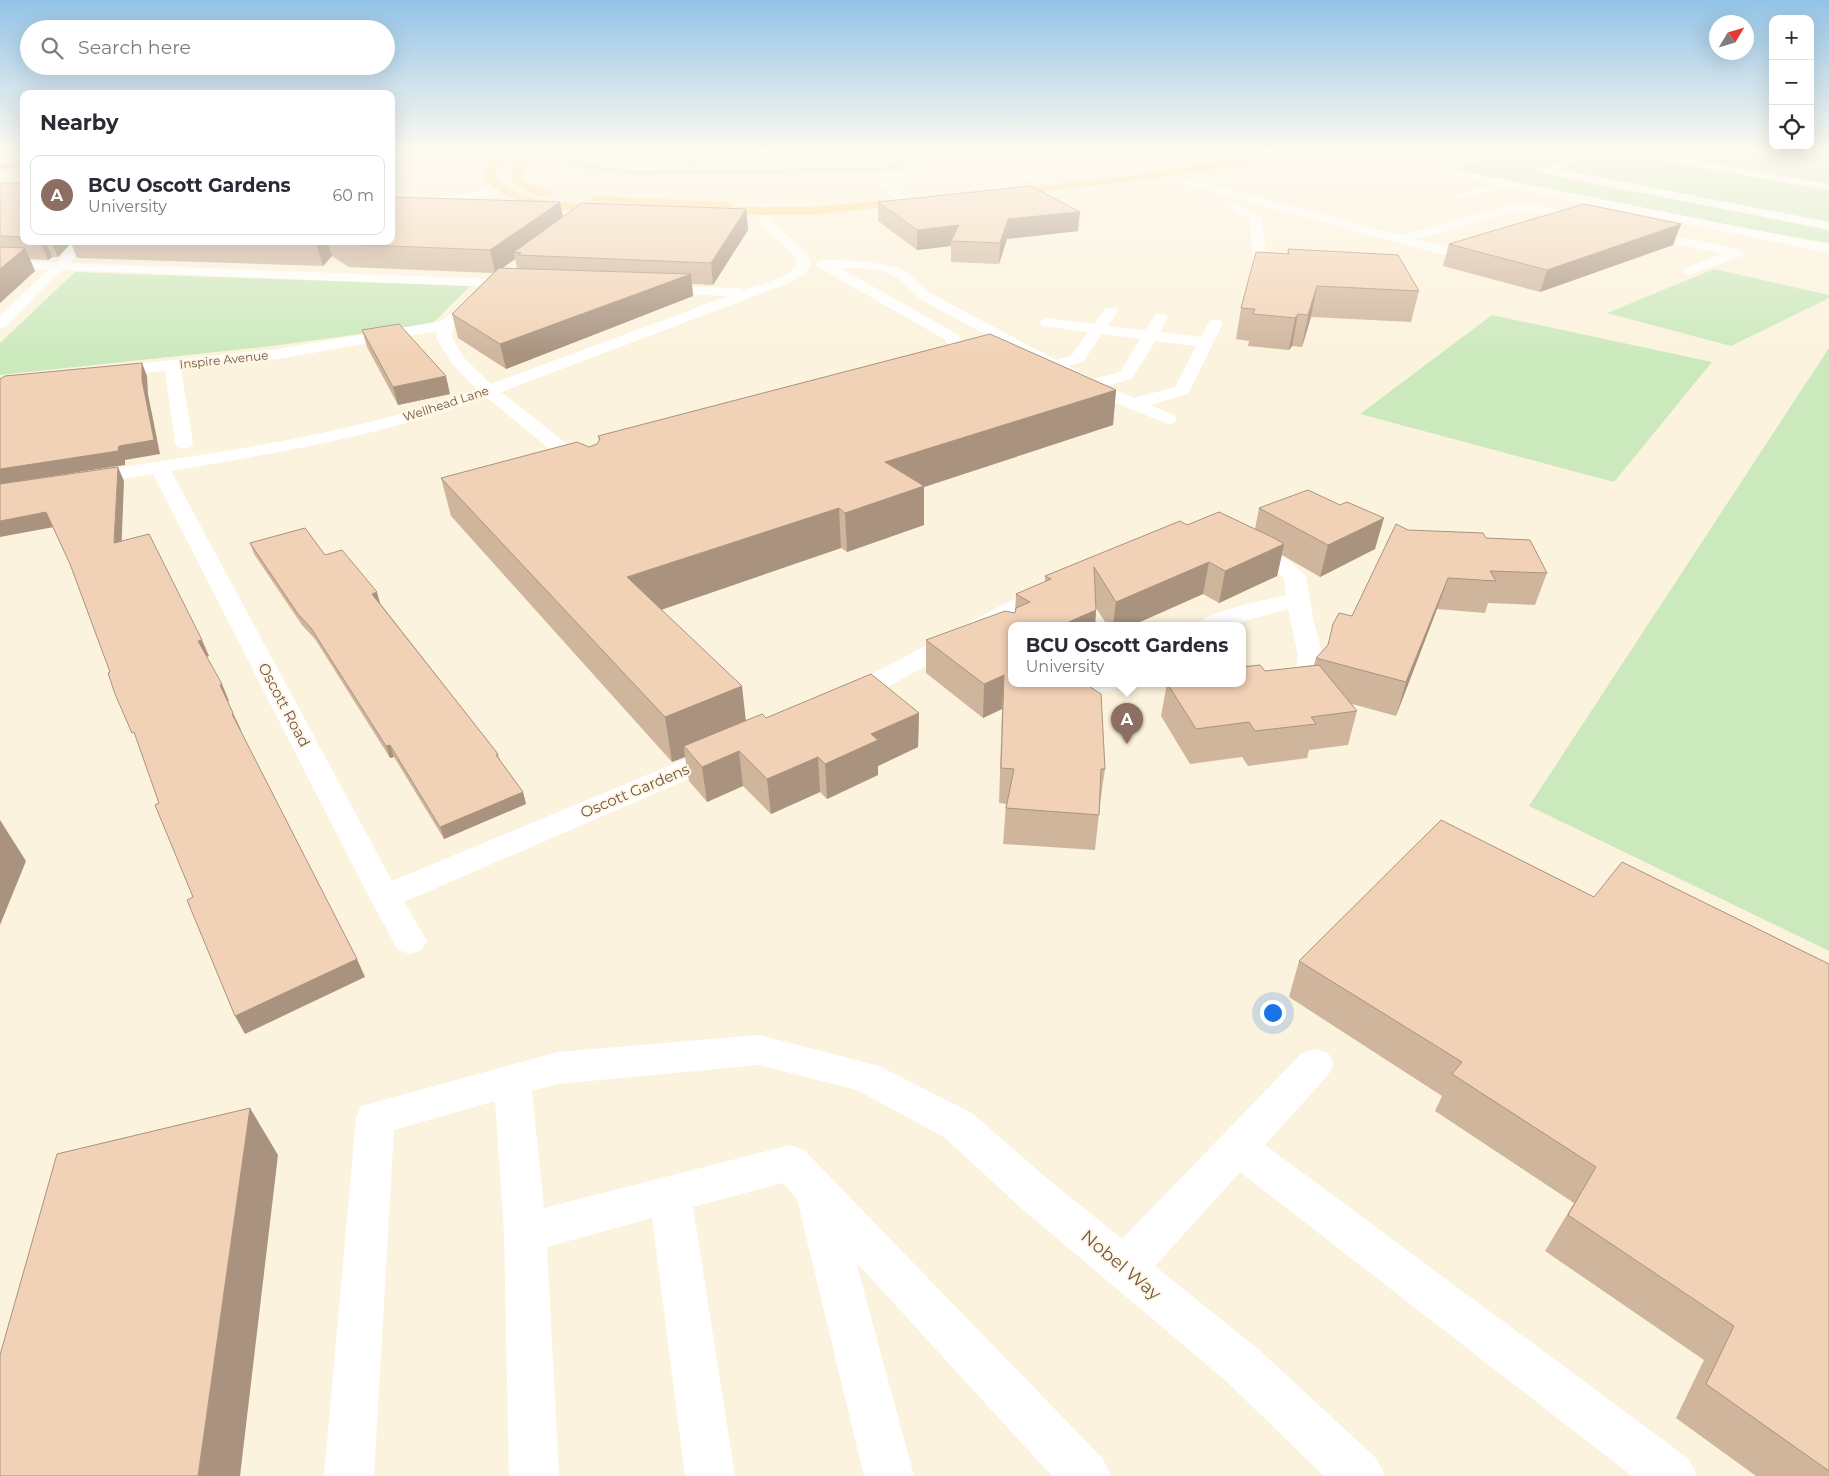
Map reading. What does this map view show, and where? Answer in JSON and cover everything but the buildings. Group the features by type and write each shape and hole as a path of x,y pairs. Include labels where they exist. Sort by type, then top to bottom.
{"street":[{"path":"764,218 765,222 801,255 804,264 880,267 897,272 904,276 925,296 1091,385 1168,419"},
{"path":"1256,218 1260,268 1258,255"},
{"path":"1317,218 1451,253 1496,239"},
{"path":"1401,240 1480,218"},
{"path":"1532,227 1564,218"},
{"path":"1675,218 1829,249"},
{"path":"1787,218 1829,226"},
{"path":"1624,228 1736,252 1689,271"},
{"path":"0,324 60,266 78,245"},
{"path":"0,264 534,284"},
{"name":"Wellhead Lane","path":"66,482 160,468 282,446 352,431 453,404 752,292 787,278 800,270 804,264"},
{"path":"823,264 953,338 957,352 941,361 916,368"},
{"path":"481,295 510,271"},
{"path":"643,288 752,292"},
{"path":"467,307 446,325 444,338 459,362 489,391 595,476"},
{"path":"1054,365 1077,359 1111,311"},
{"path":"1091,385 1126,375 1161,317"},
{"path":"1132,404 1182,390 1214,323"},
{"name":"Inspire Avenue","path":"86,374 278,354 446,325"},
{"path":"1016,345 1044,327 1097,329 1206,342"},
{"path":"172,365 184,443"},
{"path":"572,456 592,451"},
{"name":"Oscott Road","path":"160,468 385,897 410,941"},
{"path":"1226,537 1289,569 1296,576 1302,623 1310,645 1311,661 1308,674 1298,684 1259,688"},
{"path":"827,708 924,658 987,621 1071,581"},
{"path":"1217,622 1298,599"},
{"path":"987,621 1008,634"},
{"name":"Oscott Gardens","path":"385,897 746,744"},
{"name":"Nobel Way","path":"349,1476 375,1118 558,1068 758,1050 866,1077 958,1125 1035,1194 1242,1365 1360,1476"},
{"path":"1124,1268 1315,1064"},
{"path":"512,1080 526,1233 534,1476"},
{"path":"1237,1147 1672,1476"},
{"path":"526,1233 790,1163 1071,1466"},
{"path":"815,1189 889,1476"},
{"path":"670,1195 710,1476"}],"green space":[{"path":"1687,218 1829,218 1829,243"},
{"path":"1714,269 1829,295 1829,298 1731,346 1607,313"},
{"path":"75,272 470,286 432,324 272,346 0,375 0,343"},
{"path":"1492,315 1712,362 1614,482 1360,414"},
{"path":"1829,348 1829,951 1529,806"}],"place":[{"name":"BCU Oscott Gardens","path":"1127,744"}]}
